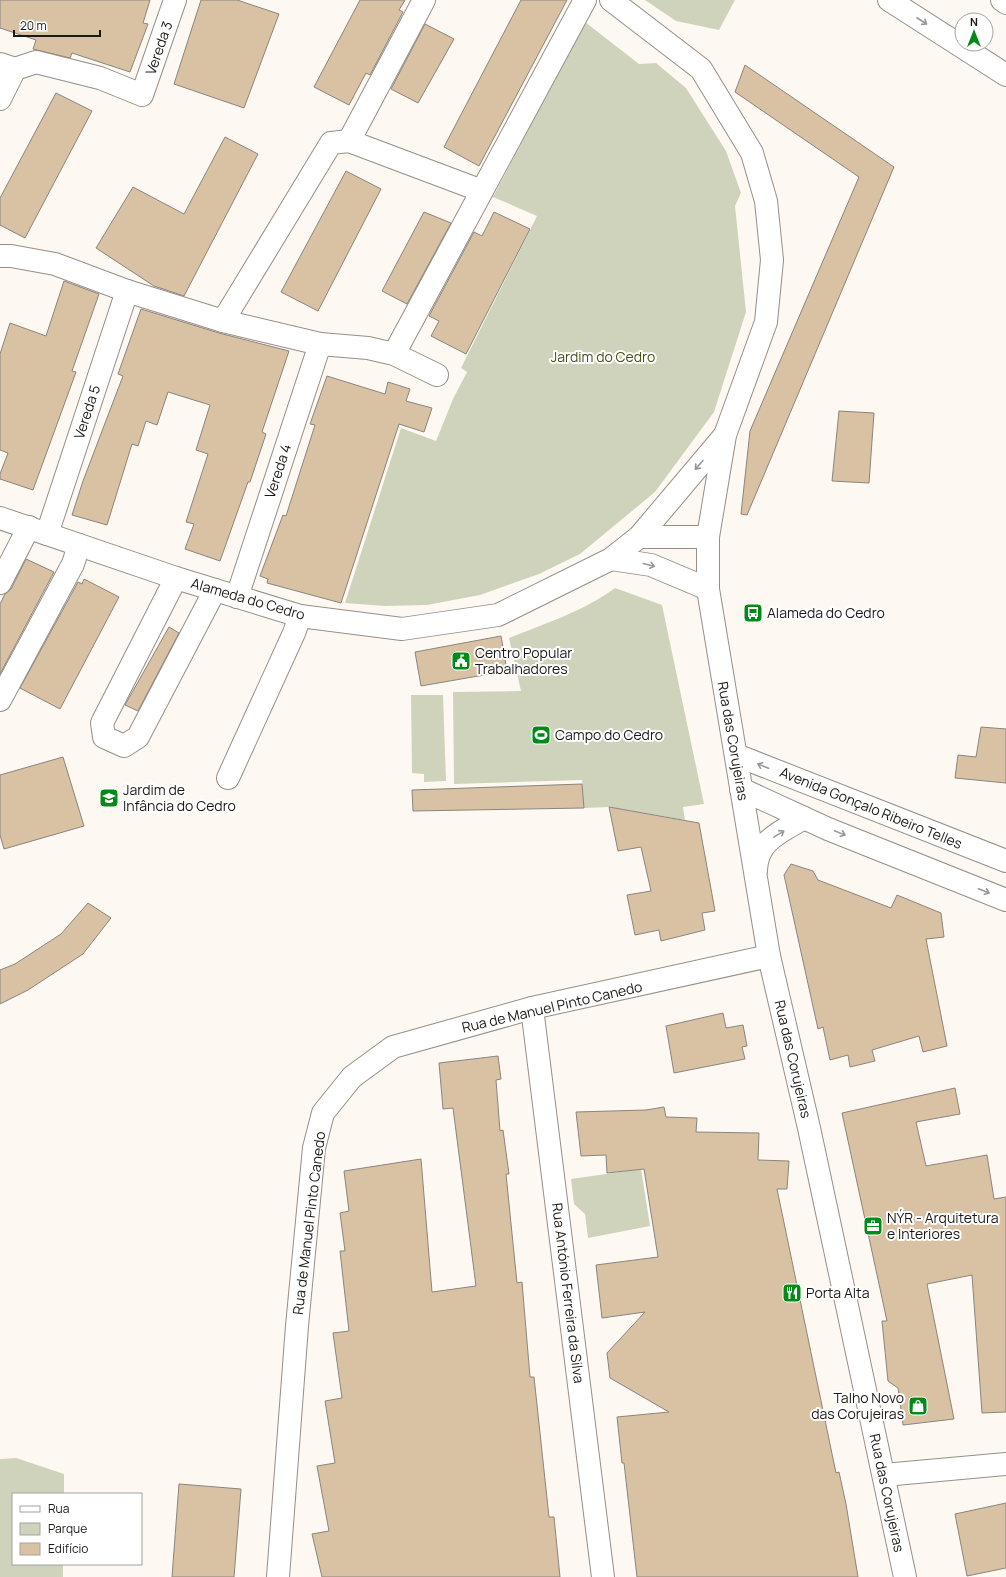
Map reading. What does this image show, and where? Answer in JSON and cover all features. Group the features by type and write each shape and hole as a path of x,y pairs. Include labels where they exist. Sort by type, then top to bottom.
{"main road":[{"name":"Vereda 3","path":"8,67 36,62 100,78 142,95 175,0"},
{"path":"349,141 424,0"},
{"path":"394,354 585,0"},
{"name":"Alameda do Cedro","path":"611,0 701,68 752,153 766,201 772,260 766,322 725,435 708,537"},
{"path":"889,0 1006,75"},
{"path":"1002,0 1006,2"},
{"path":"0,99 8,67"},
{"path":"223,321 331,144 349,141 482,191"},
{"path":"0,256 11,256 55,264 127,291 223,321 320,344 368,348 394,354 437,375"},
{"name":"Vereda 5","path":"0,583 38,530 127,291"},
{"name":"Vereda 4","path":"237,598 320,344"},
{"name":"Alameda do Cedro","path":"0,518 237,598 300,616 402,629 498,615 611,559 639,537 725,435"},
{"path":"639,537 708,537"},
{"name":"Rua das Corujeiras","path":"708,537 708,589 769,956 809,1128 905,1577"},
{"path":"0,700 73,564 79,545"},
{"path":"611,559 651,564 708,589"},
{"path":"176,578 102,722 104,737 124,746 138,737 215,590"},
{"path":"228,778 294,633 300,616"},
{"name":"Avenida Gonçalo Ribeiro Telles","path":"736,754 1006,861"},
{"path":"741,789 804,818 1006,900"},
{"path":"756,878 757,859 763,847 771,838 804,818"},
{"name":"Rua de Manuel Pinto Canedo","path":"278,1577 301,1288 314,1148 323,1113 352,1077 393,1047 532,1008 769,956"},
{"name":"Rua António Ferreira da Silva","path":"532,1008 603,1577"},
{"path":"884,1475 1006,1464"}],"green space":[{"path":"645,0 735,0 719,30 676,21"},
{"name":"Jardim do Cedro","path":"585,22 639,64 656,63 686,88 726,151 741,193 735,206 746,312 714,412 655,492 580,554 539,574 480,595 427,605 385,606 345,603 401,428 436,441 453,399 467,372 461,368 537,216 493,197"},
{"path":"615,588 662,605 704,804 683,807 685,820 609,807 584,808 582,780 454,784 453,692 521,691 509,638 590,604"},
{"path":"411,695 443,695 446,781 424,782 424,774 412,773"},
{"path":"641,1169 650,1226 588,1238 585,1214 574,1204 571,1179"},
{"path":"16,1458 64,1474 64,1493 12,1493 12,1565 63,1565 63,1577 0,1577 0,1459"}],"building":[{"path":"0,0 150,0 143,23 148,24 130,72 72,53 70,58 33,49 36,40 0,28"},
{"path":"201,0 237,0 279,14 244,108 174,84"},
{"path":"360,0 405,0 399,10 403,12 370,75 366,73 349,105 314,87"},
{"path":"521,0 567,0 479,166 444,147"},
{"path":"425,24 454,39 418,103 391,89"},
{"path":"745,65 894,167 747,515 741,514 750,431 859,177 735,92"},
{"path":"56,93 92,111 25,238 0,225 0,198"},
{"path":"225,137 258,154 184,296 154,286 96,248 133,187 184,214"},
{"path":"346,171 381,189 318,311 281,292"},
{"path":"424,212 451,223 407,304 382,291"},
{"path":"494,212 530,229 466,354 431,336 439,321 429,316 474,232 482,236"},
{"path":"64,281 99,294 72,371 76,372 33,490 0,479 0,474 8,453 0,450 0,354 10,323 46,336"},
{"path":"141,309 219,333 289,351 262,432 266,434 250,482 248,482 220,561 185,549 194,524 186,522 208,454 196,450 210,405 168,392 157,425 146,421 138,446 132,444 107,525 72,515 83,481 123,376 118,374"},
{"path":"327,376 385,394 388,382 410,389 406,401 432,408 424,432 399,424 341,603 267,583 268,579 260,576 283,515 286,516 315,425 310,424"},
{"path":"839,411 874,413 869,483 832,481"},
{"path":"26,559 54,572 0,674 0,604 5,594 11,589"},
{"path":"84,579 119,597 60,709 20,688 78,582 82,584"},
{"path":"169,627 179,633 138,711 125,705"},
{"name":"Centro Popular Trabalhadores","path":"501,636 507,671 421,686 415,652"},
{"path":"981,727 1006,729 1006,783 955,778 958,755 976,757"},
{"path":"63,757 84,826 4,849 0,835 0,775"},
{"path":"582,784 584,808 413,811 412,790"},
{"path":"609,807 699,823 715,911 702,913 705,930 661,941 659,930 635,935 627,895 651,891 641,847 618,851"},
{"path":"791,864 813,871 818,880 891,908 897,895 941,913 944,937 926,939 947,1046 923,1052 919,1036 872,1050 875,1061 850,1067 848,1055 830,1060 823,1027 818,1029 784,875"},
{"path":"88,903 111,918 83,954 28,990 0,1004 0,970 15,964 61,934"},
{"path":"723,1013 726,1028 743,1025 747,1046 742,1047 745,1059 674,1073 666,1026"},
{"path":"498,1056 501,1079 496,1080 500,1131 503,1130 509,1174 506,1174 517,1283 522,1282 530,1377 534,1377 549,1517 554,1517 560,1577 322,1577 312,1534 329,1531 317,1466 335,1463 325,1401 342,1398 333,1333 349,1331 340,1251 345,1251 340,1213 349,1211 344,1171 421,1159 432,1292 476,1286 453,1108 443,1109 439,1063"},
{"path":"955,1088 960,1114 916,1122 926,1166 987,1155 994,1199 1006,1197 1006,1412 982,1413 972,1275 927,1284 954,1419 903,1425 898,1388 888,1381 882,1321 887,1321 842,1113"},
{"path":"664,1107 666,1117 697,1118 696,1132 759,1133 758,1160 789,1161 787,1189 777,1189 836,1473 839,1472 846,1504 858,1577 637,1577 624,1463 622,1463 617,1417 669,1412 610,1378 607,1353 645,1312 602,1318 596,1265 658,1257 644,1169 607,1173 606,1155 581,1156 576,1112 646,1110"},
{"path":"179,1484 241,1489 234,1577 172,1577"},
{"path":"1006,1503 1006,1568 967,1576 955,1514"}],"place":[{"name":"Alameda do Cedro","path":"753,613"},
{"name":"Centro Popular Trabalhadores","path":"461,661"},
{"name":"Campo do Cedro","path":"541,735"},
{"name":"Jardim de Infância do Cedro","path":"109,798"},
{"name":"NÝR - Arquitetura e Interiores","path":"873,1226"},
{"name":"Porta Alta","path":"792,1293"},
{"name":"Talho Novo das Corujeiras","path":"918,1406"}]}
